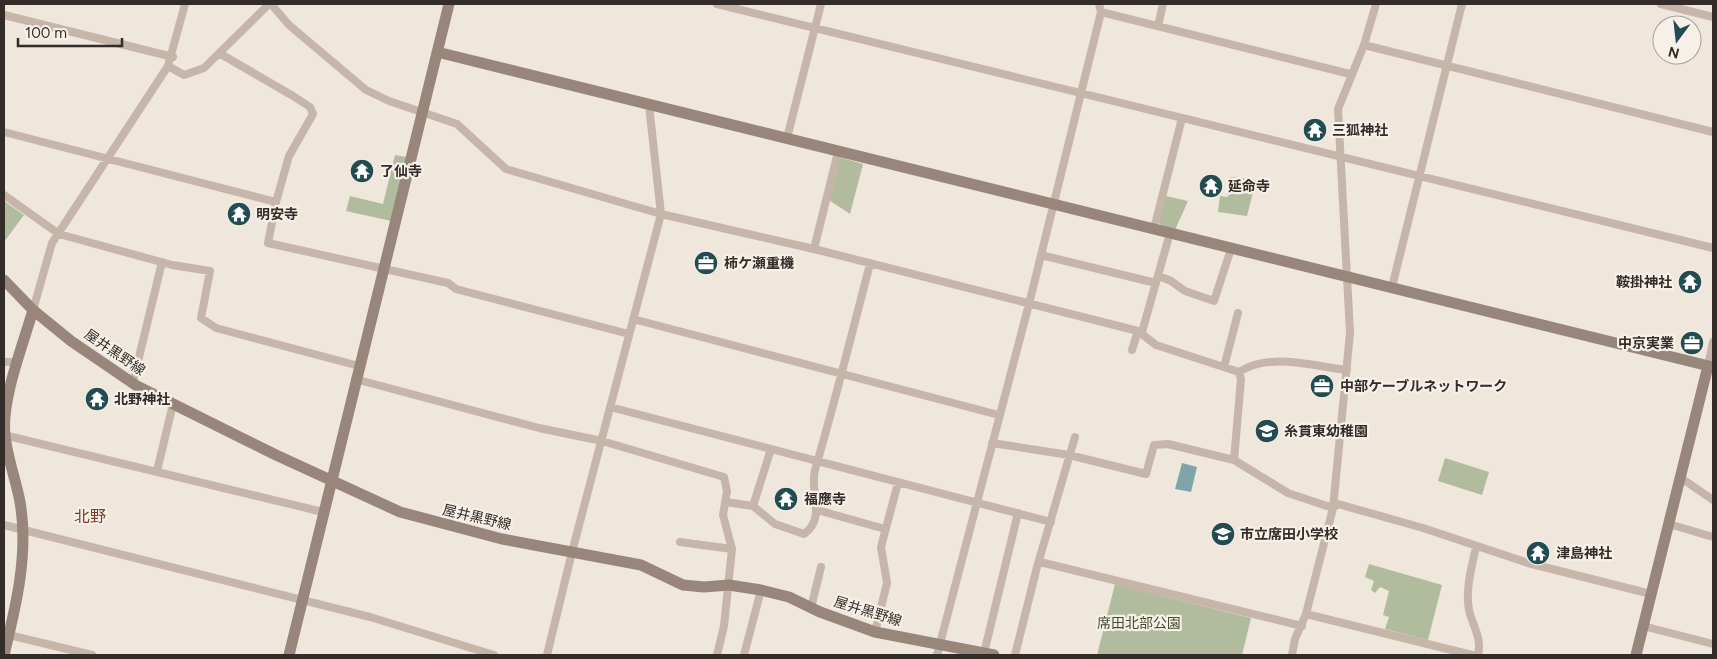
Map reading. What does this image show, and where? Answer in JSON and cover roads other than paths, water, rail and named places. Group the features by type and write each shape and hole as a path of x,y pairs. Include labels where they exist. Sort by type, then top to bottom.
{"street":[{"path":"4,655 6,634 20,583 22,530 20,503 4,435 6,408 18,362 52,243 168,66 173,57 185,4"},
{"path":"168,66 179,73 191,73 204,68 270,4 289,25 359,85 389,102 457,124 506,169 661,214 814,249 1140,331 1143,336 1156,345 1239,372"},
{"path":"289,655 355,379 449,4"},
{"path":"717,4 1713,248"},
{"path":"788,138 821,4"},
{"path":"938,650 1029,304 1100,12 1100,4"},
{"path":"1158,26 1163,4"},
{"path":"1292,655 1295,639 1306,614 1333,508 1350,333 1338,108 1350,74 1364,45 1376,4"},
{"path":"1392,287 1462,4"},
{"path":"1661,4 1713,17"},
{"path":"1100,12 1350,74"},
{"path":"4,15 173,57"},
{"path":"1364,45 1713,132"},
{"path":"437,52 1711,366"},
{"path":"219,53 310,107 313,114 289,156 276,202 268,244 384,268 629,334"},
{"path":"547,655 572,552 661,214 649,105"},
{"path":"1154,229 1182,118"},
{"path":"4,132 276,202"},
{"path":"814,249 838,152"},
{"path":"4,195 59,234 162,262 210,272 201,318 216,328 359,366"},
{"path":"1132,350 1157,280 1170,233"},
{"path":"1041,255 1157,280 1171,281 1185,291 1214,301 1232,249"},
{"path":"133,382 162,262"},
{"path":"726,502 753,506 775,524 804,534 810,530 817,510 814,472 870,264"},
{"name":"屋井黒野線","path":"4,280 33,310 104,365 133,382 173,404 400,512 430,522 502,539 641,566 683,586 729,585 761,590 789,597 811,608 875,632 938,650 989,654"},
{"path":"1224,367 1238,313"},
{"path":"633,319 999,415"},
{"path":"1636,655 1711,366 1713,342"},
{"path":"1239,372 1252,364 1272,361 1346,370"},
{"path":"4,362 18,362"},
{"path":"1234,460 1241,380 1239,372"},
{"path":"355,379 539,428 602,441 724,477 727,491 723,515 732,549 724,626 717,655"},
{"path":"157,472 173,404"},
{"path":"610,407 1051,522"},
{"path":"4,435 324,512"},
{"path":"1015,655 1075,437"},
{"path":"992,443 1069,455 1146,474 1154,445 1168,444 1234,460 1288,493 1333,508"},
{"path":"753,506 771,449"},
{"path":"1681,478 1713,500"},
{"path":"875,632 887,583 881,547 898,483"},
{"path":"1333,508 1338,504 1423,528 1528,563 1651,594"},
{"path":"817,510 885,529"},
{"path":"989,654 1018,513"},
{"path":"1669,524 1713,537"},
{"path":"4,526 370,617 494,655"},
{"path":"680,542 732,549"},
{"path":"700,554 702,546"},
{"path":"1476,546 1470,577 1469,609 1481,642 1478,655"},
{"path":"1040,562 1302,626"},
{"path":"811,608 821,567"},
{"path":"744,655 761,590"},
{"path":"1306,614 1472,655"},
{"path":"1643,626 1713,644"},
{"path":"6,634 92,655"}],"water":[{"path":"1182,463 1197,467 1191,492 1175,489"}],"place":[{"name":"三狐神社","path":"1315,130"},
{"name":"了仙寺","path":"362,171"},
{"name":"延命寺","path":"1211,186"},
{"name":"明安寺","path":"239,214"},
{"name":"柿ケ瀬重機","path":"706,263"},
{"name":"鞍掛神社","path":"1690,282"},
{"name":"中京実業","path":"1692,343"},
{"name":"中部ケーブルネットワーク","path":"1322,386"},
{"name":"北野神社","path":"97,399"},
{"name":"糸貫東幼稚園","path":"1267,431"},
{"name":"福應寺","path":"786,499"},
{"name":"市立席田小学校","path":"1223,534"},
{"name":"津島神社","path":"1538,553"}],"district":[{"name":"北野","path":"90,516"}],"park label":[{"name":"席田北部公園","path":"1139,623"}]}
